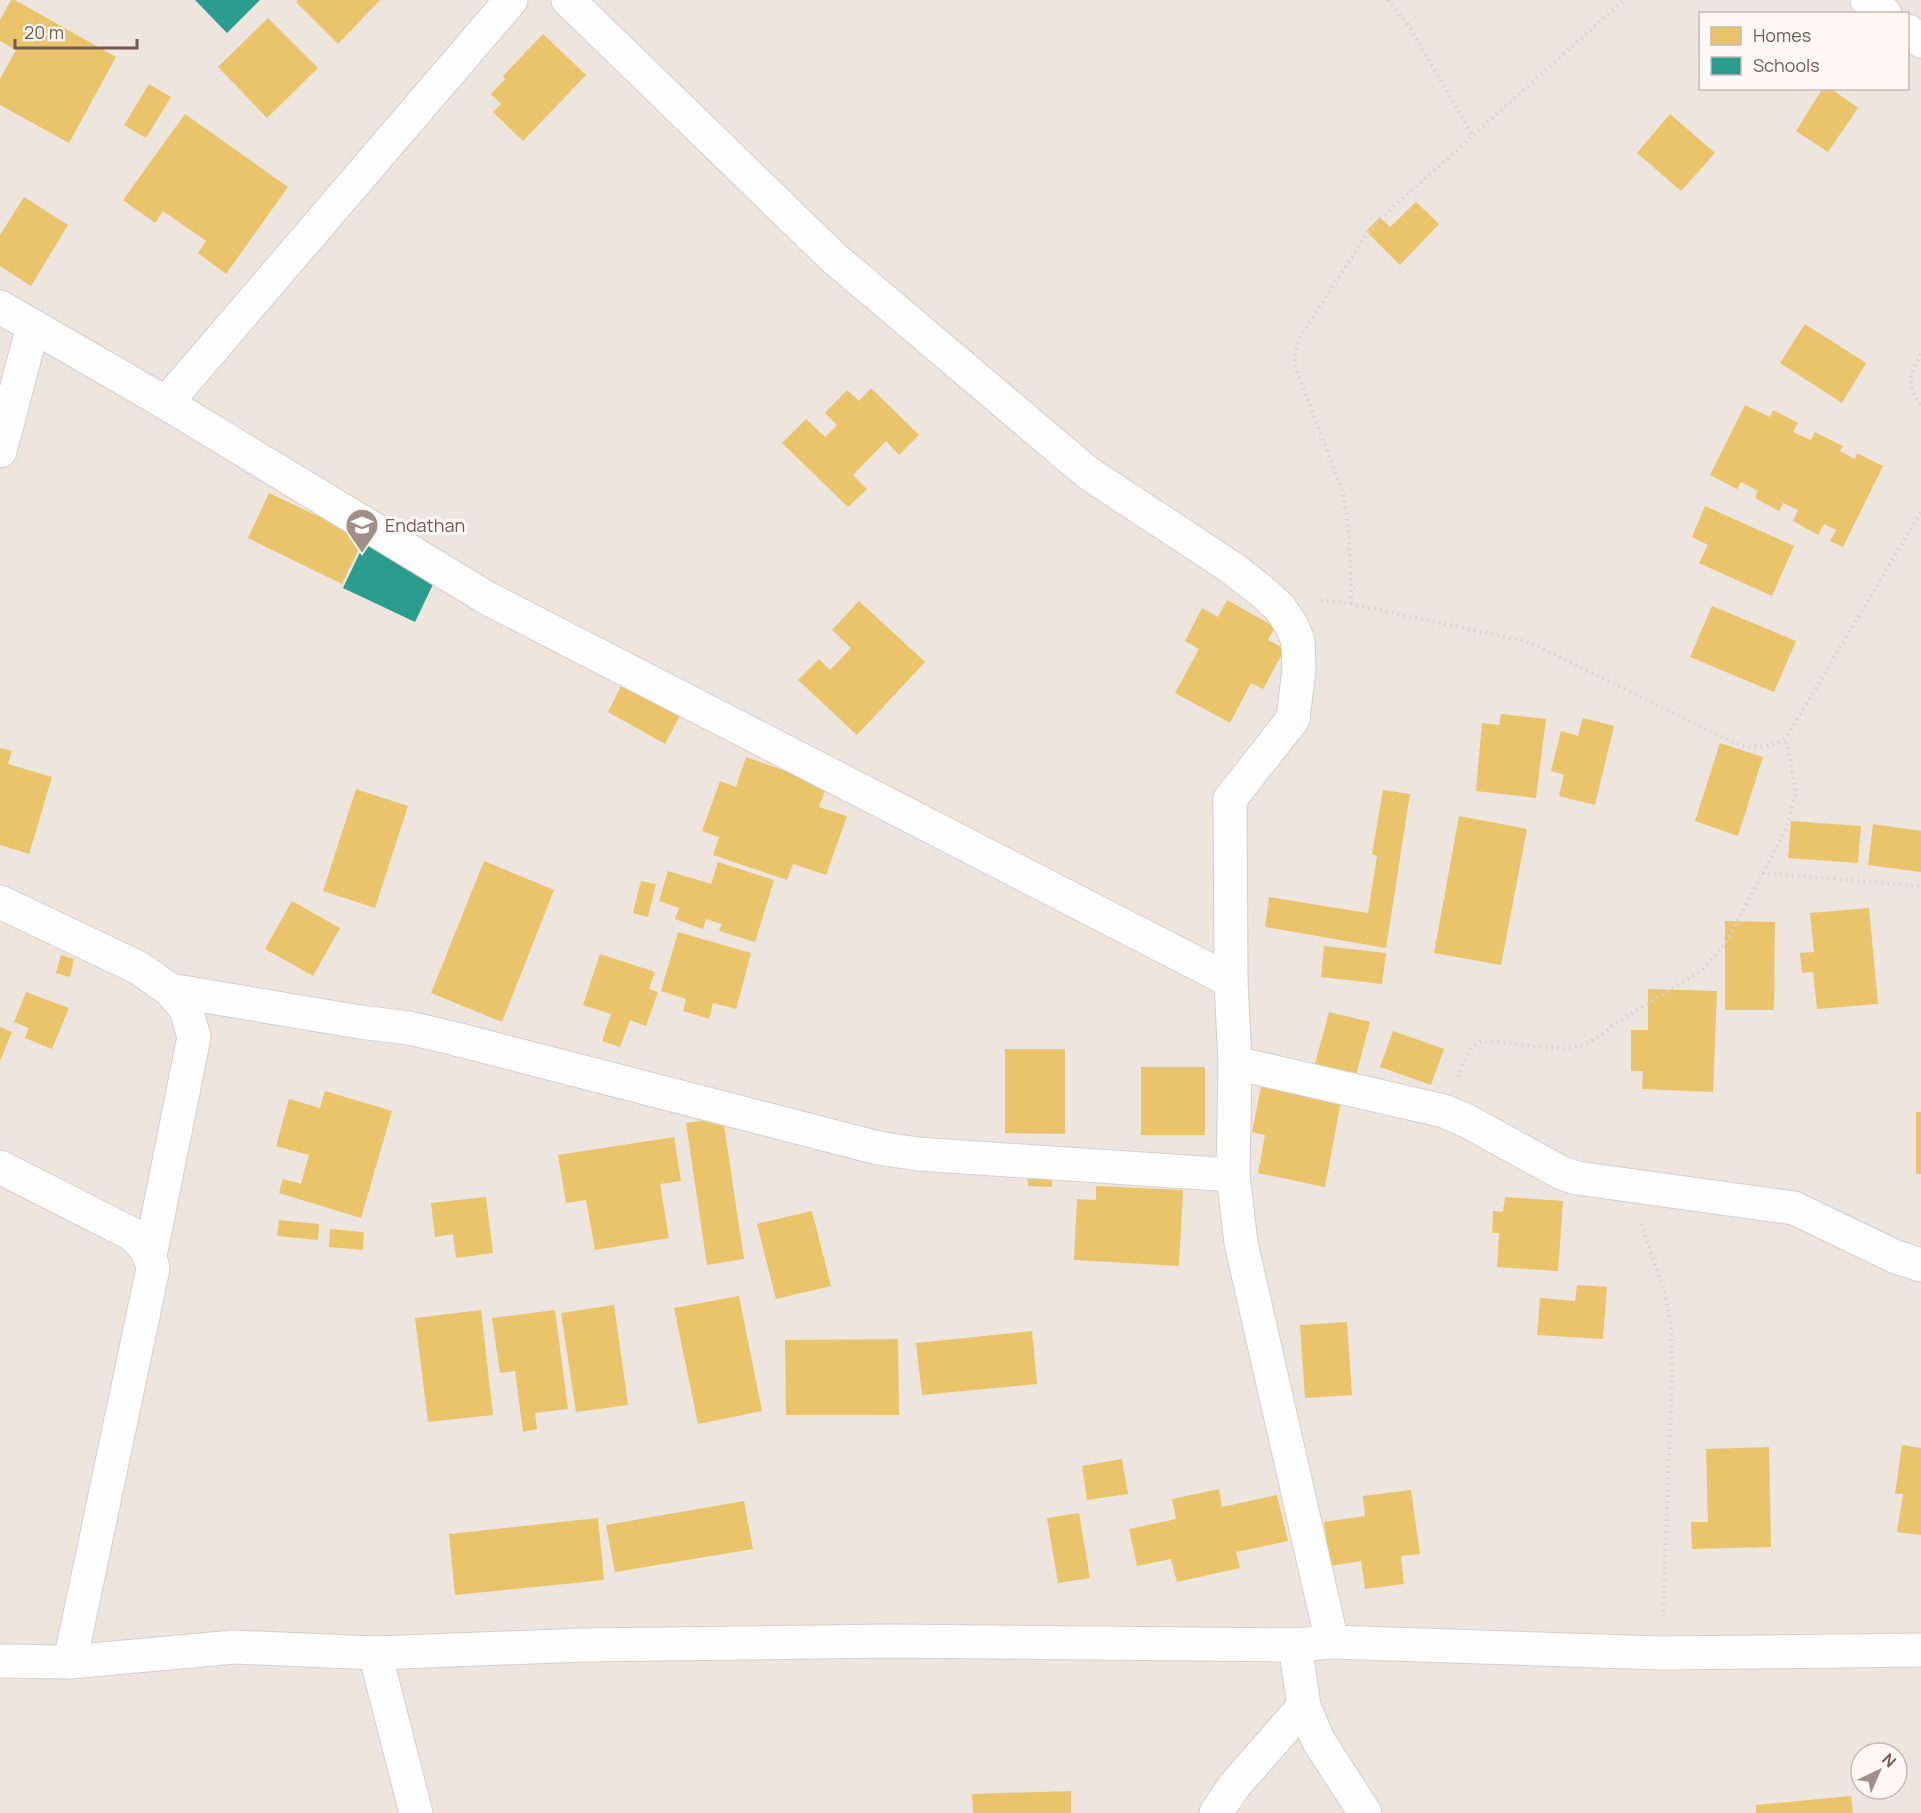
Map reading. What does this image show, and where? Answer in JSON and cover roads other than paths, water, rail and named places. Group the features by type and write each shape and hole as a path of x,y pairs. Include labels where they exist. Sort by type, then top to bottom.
{"street":[{"path":"166,403 511,0"},
{"path":"568,0 834,258 1088,473 1232,568 1264,592 1280,608 1292,626 1298,641 1299,669 1293,719 1230,799 1231,981 1235,1063 1233,1175 1241,1243 1332,1642"},
{"path":"1868,0 1883,12"},
{"path":"1909,32 1921,41"},
{"path":"0,307 166,403 487,598 1231,981"},
{"path":"0,451 33,326"},
{"path":"0,902 139,968 170,990 186,1009 194,1037 150,1256"},
{"path":"170,990 420,1031 878,1148 918,1154 1233,1175"},
{"path":"1235,1063 1444,1111 1465,1120 1562,1173 1577,1178 1794,1208 1896,1257 1921,1265"},
{"path":"0,1167 130,1233 143,1242 153,1268 70,1662"},
{"path":"0,1661 70,1662 234,1647 375,1653 584,1645 891,1641 1295,1645 1332,1642 1661,1653 1921,1650"},
{"path":"1295,1645 1304,1706 1318,1740 1365,1813"},
{"path":"375,1653 416,1813"},
{"path":"1215,1813 1234,1786 1304,1706"}],"place":[{"name":"Endathan","path":"362,554"}]}
